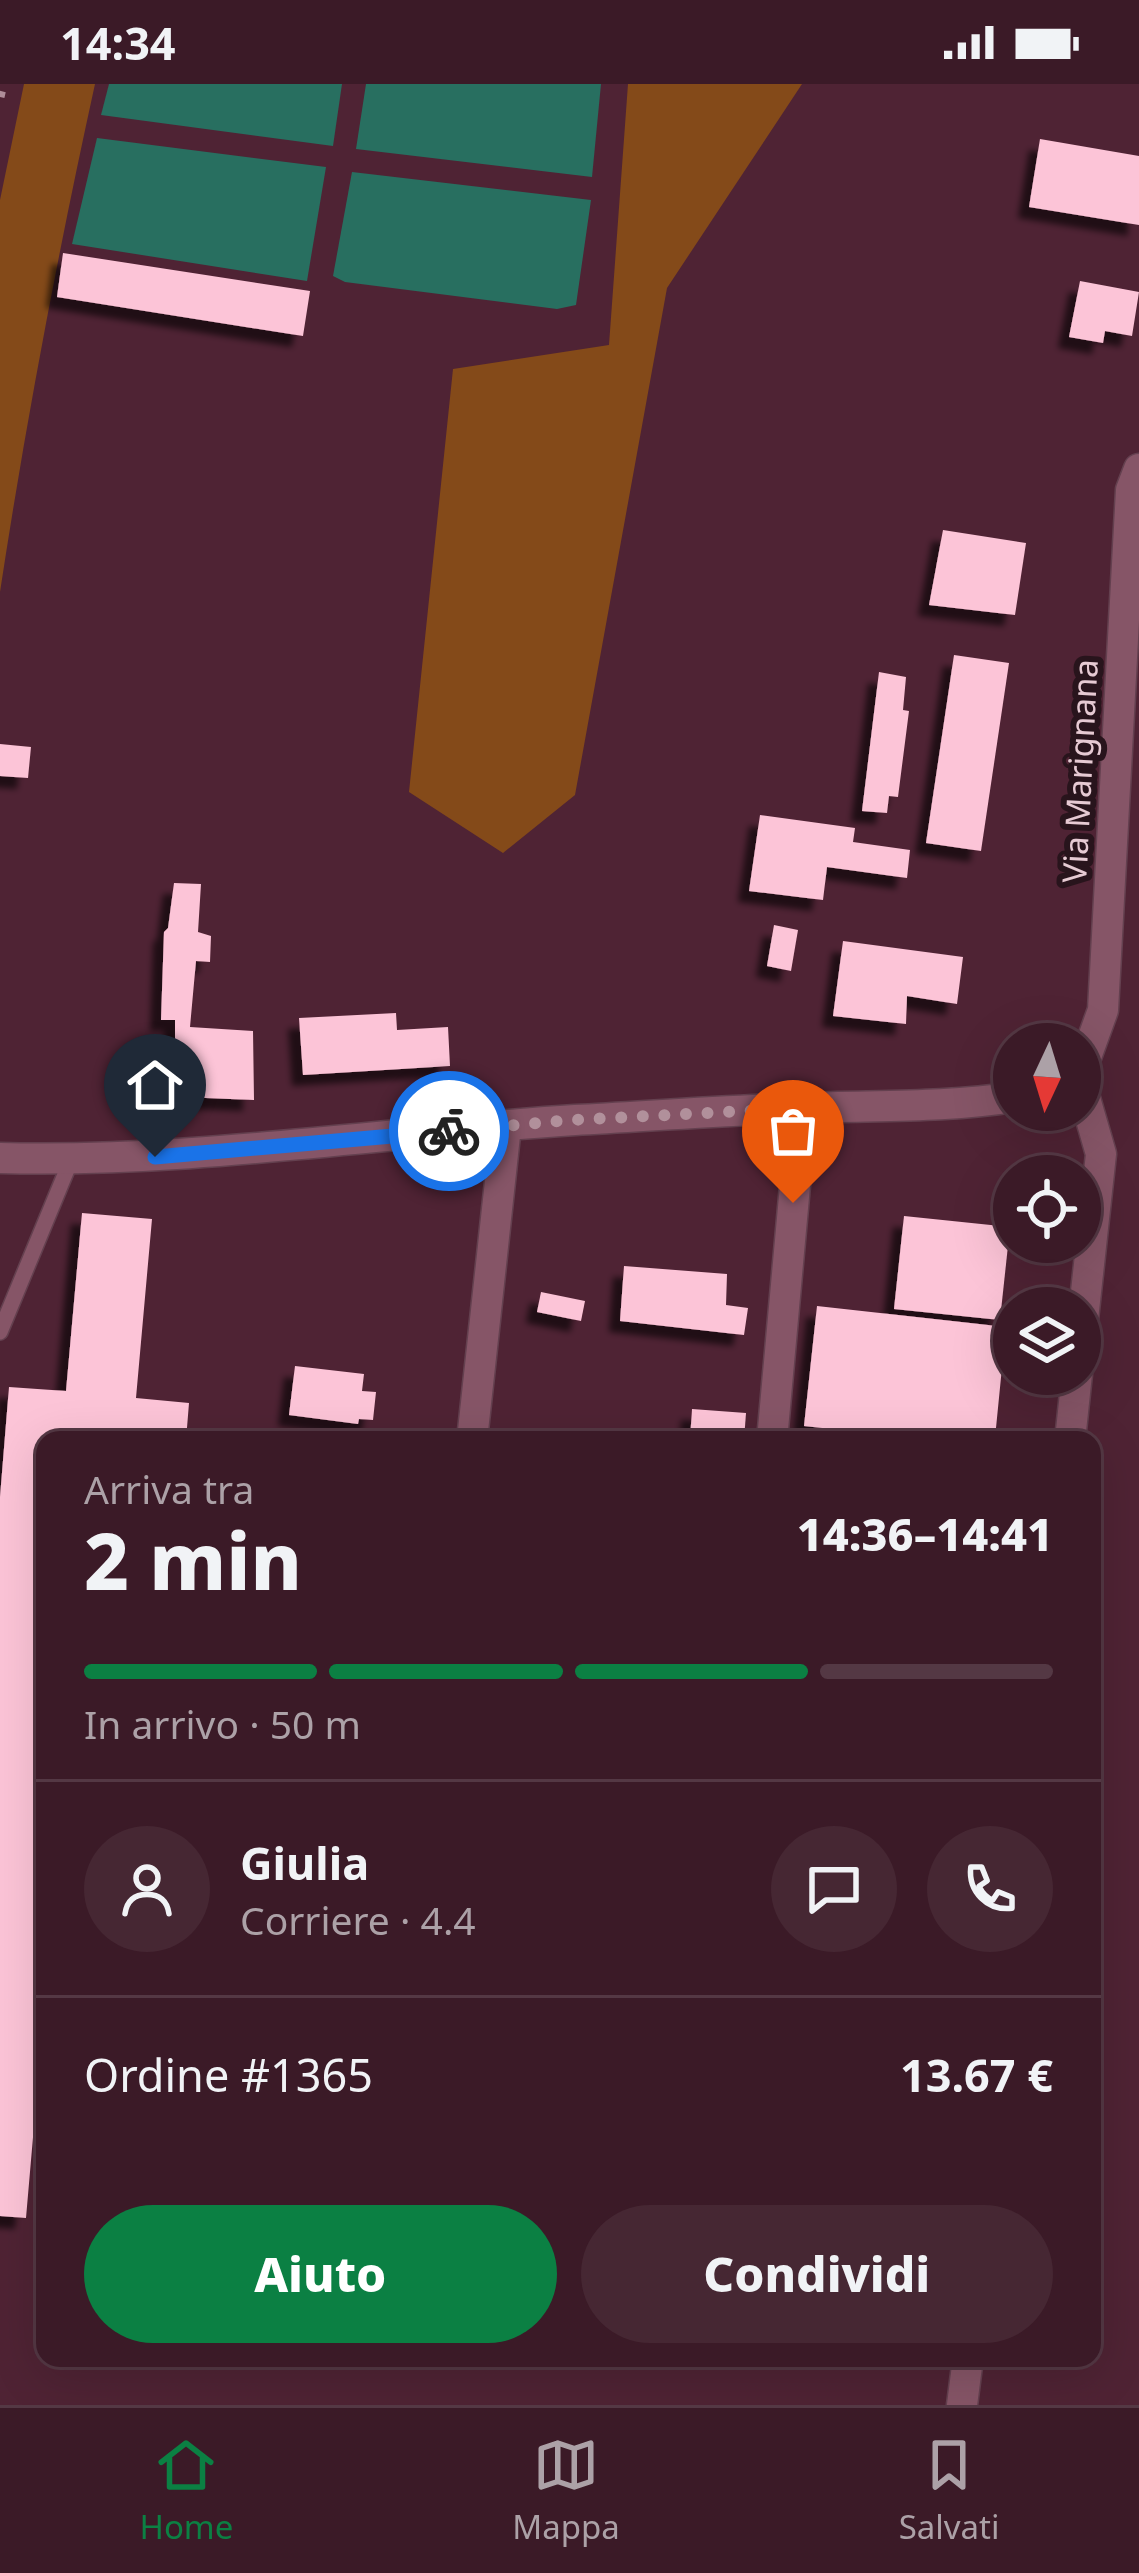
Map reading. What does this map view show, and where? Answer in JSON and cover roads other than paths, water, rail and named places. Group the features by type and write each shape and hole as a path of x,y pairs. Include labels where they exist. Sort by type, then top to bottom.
{"street":[{"name":"Via Marignana","path":"1099,1023 1103,1010 1131,490 1139,470"},
{"path":"0,1158 155,1157 506,1126 993,1100"},
{"path":"773,1431 802,1108"},
{"path":"473,1431 506,1126"},
{"path":"1087,1287 1102,1154 1095,1131"},
{"path":"1071,1431 1075,1395"},
{"path":"962,2405 967,2367"}],"lane":[{"path":"0,1332 71,1160"}],"railway":[{"path":"0,97 3,84"}]}
